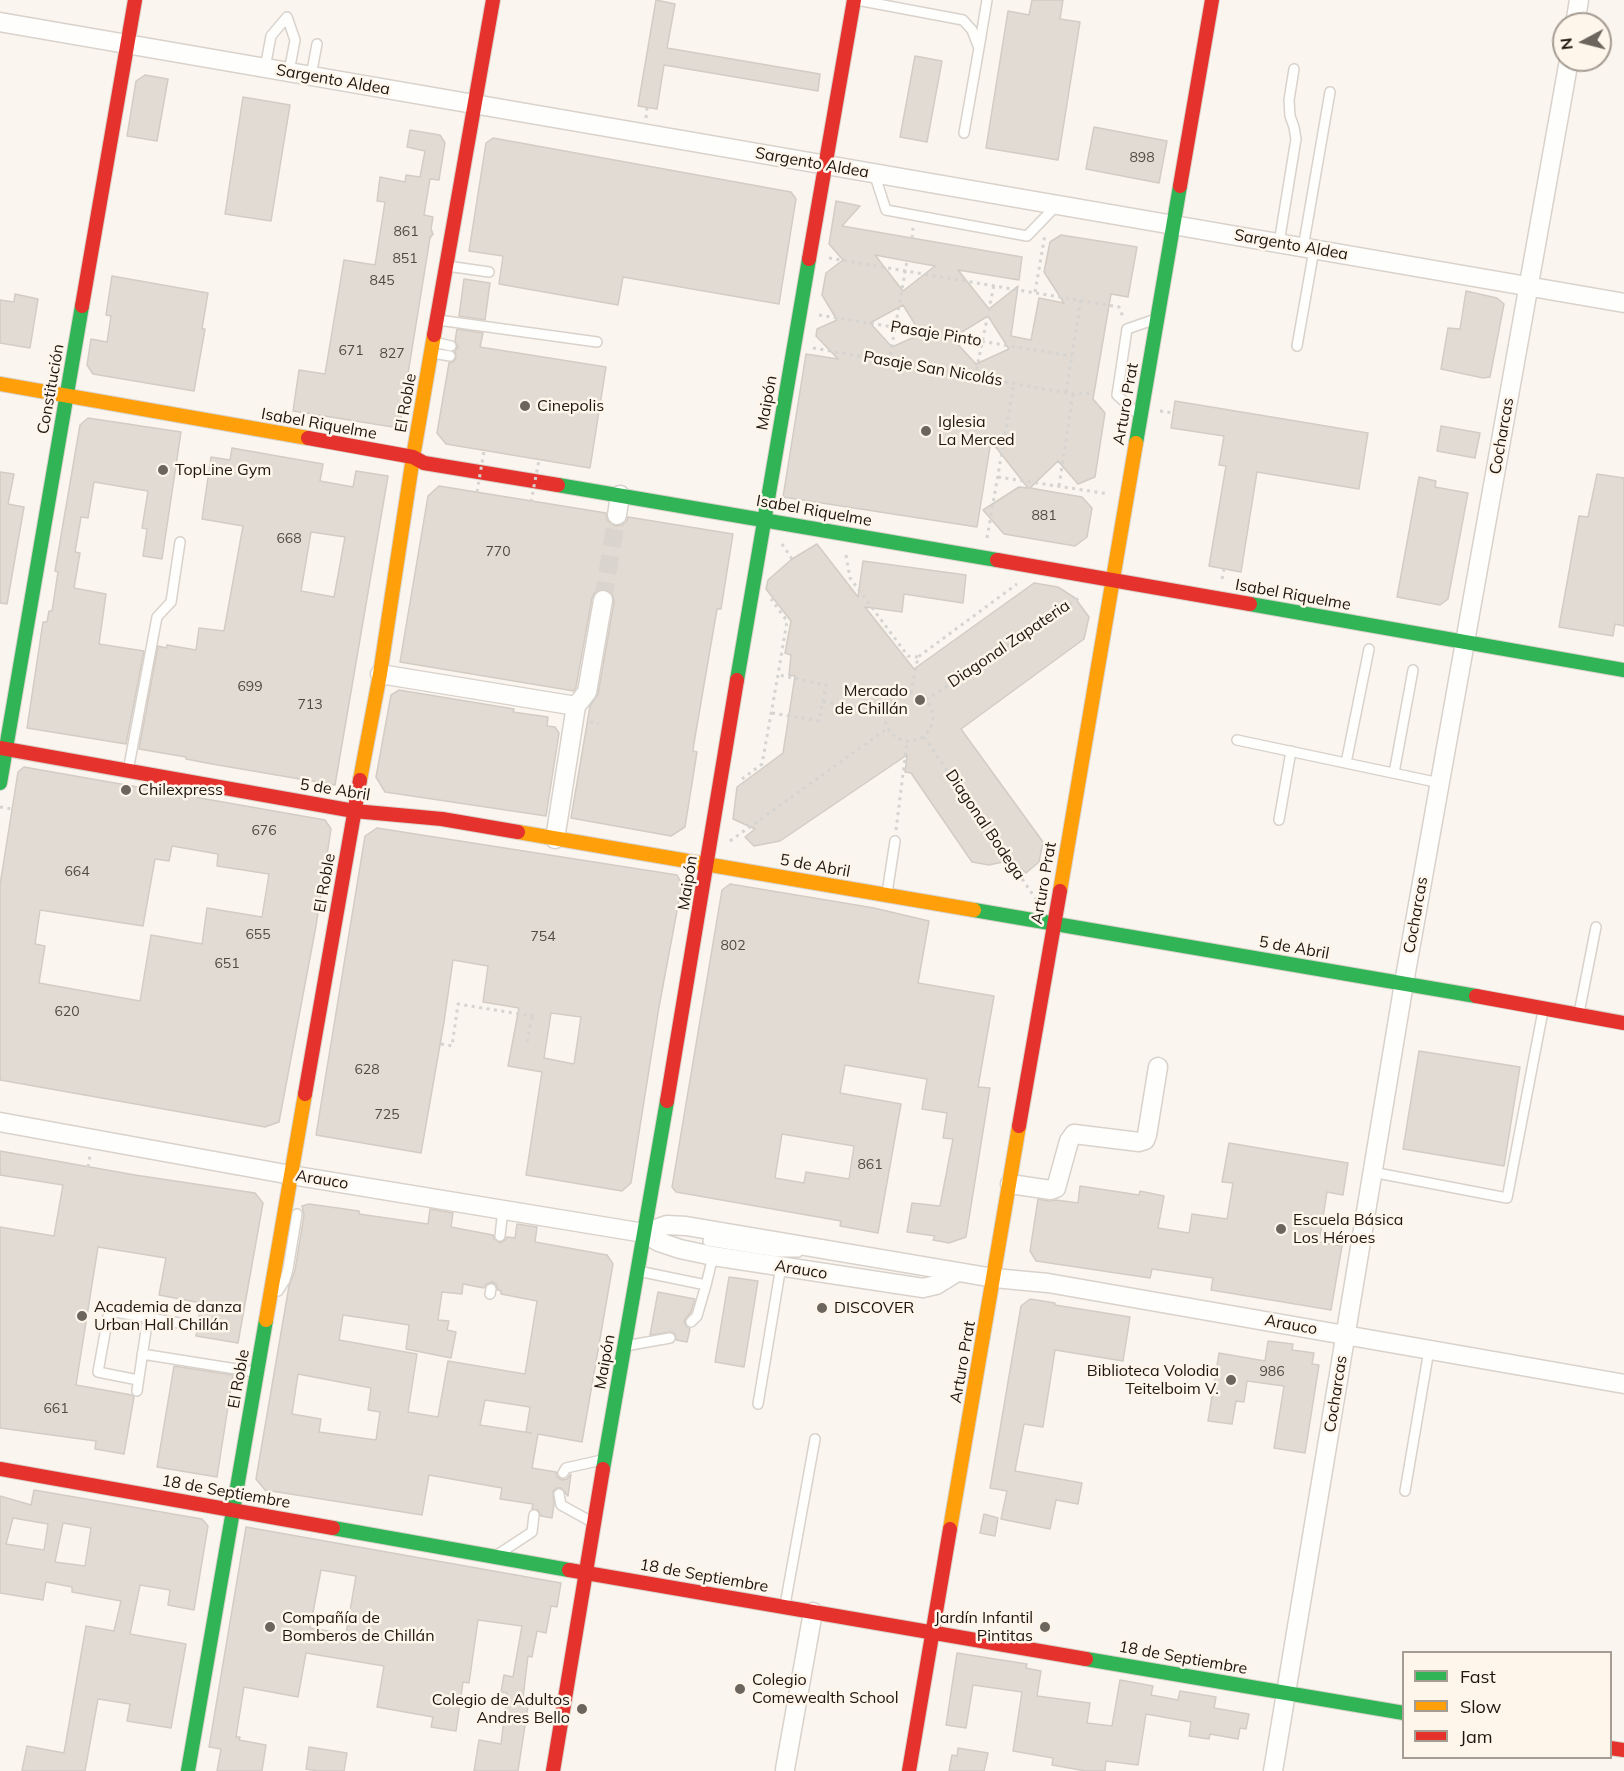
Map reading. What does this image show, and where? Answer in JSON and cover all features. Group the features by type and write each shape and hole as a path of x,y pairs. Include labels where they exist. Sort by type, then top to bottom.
{"street":[{"name":"Constitución","path":"0,783 3,748 135,0"},
{"name":"El Roble","path":"188,1771 354,811 418,460 433,347 493,0"},
{"name":"Maipón","path":"553,1771 707,864 763,519 856,0"},
{"name":"Arturo Prat","path":"909,1771 1212,0"},
{"name":"Sargento Aldea","path":"0,22 1624,303"},
{"name":"Cocharcas","path":"1273,1771 1404,983 1567,72"},
{"name":"Isabel Riquelme","path":"0,384 418,460 1624,670"},
{"path":"617,515 620,495"},
{"path":"555,839 576,706 586,692 603,600"},
{"path":"380,674 576,706"},
{"name":"5 de Abril","path":"3,748 354,811 442,819 1404,983 1624,1023"},
{"path":"1011,1184 1051,1190 1056,1188 1069,1141 1074,1134 1139,1142 1145,1140 1158,1067"},
{"name":"Arauco","path":"0,1122 291,1175 644,1233 659,1242 680,1249 710,1249 782,1266 923,1288 936,1285 957,1272"},
{"name":"Arauco","path":"644,1233 656,1228 676,1225 994,1278 1048,1283 1624,1384"},
{"name":"18 de Septiembre","path":"0,1468 585,1573 1402,1713"},
{"path":"785,1769 813,1612"}],"lane":[{"path":"856,0 963,20 972,30 979,48"},
{"path":"964,133 987,0"},
{"path":"265,68 271,36 286,17 295,40 289,72"},
{"path":"311,76 317,44"},
{"path":"1279,243 1296,139 1288,100 1294,69"},
{"path":"1297,346 1330,92"},
{"path":"874,173 886,210 1027,236 1057,205"},
{"path":"447,266 489,272"},
{"path":"1141,417 1117,395 1127,329 1158,319"},
{"path":"438,320 597,342"},
{"path":"433,347 451,351"},
{"path":"418,460 448,477 490,484"},
{"path":"129,771 157,617 171,602 180,542"},
{"path":"1346,763 1369,649"},
{"path":"1394,773 1413,670"},
{"path":"1237,740 1440,783"},
{"path":"1279,820 1291,751"},
{"path":"886,895 894,841"},
{"path":"1579,1015 1596,927"},
{"path":"1372,1172 1507,1198 1543,1008"},
{"path":"500,1236 503,1209"},
{"path":"269,1305 285,1280 297,1214"},
{"path":"691,1323 697,1316 706,1285 710,1249 787,1252 817,1248"},
{"path":"758,1404 782,1266"},
{"path":"638,1271 706,1285"},
{"path":"138,1380 98,1372 109,1311 191,1325"},
{"path":"137,1391 148,1317"},
{"path":"624,1346 670,1338"},
{"path":"1405,1491 1429,1350"},
{"path":"142,1354 257,1372"},
{"path":"784,1607 815,1439"},
{"path":"563,1473 566,1468 605,1460"},
{"path":"559,1494 561,1505 594,1522"},
{"path":"495,1557 532,1532 534,1515"}],"path":[{"path":"1035,292 1045,234"},
{"path":"809,254 1119,307 1127,329"},
{"path":"890,362 908,261"},
{"path":"975,377 994,285"},
{"path":"1066,392 1082,300"},
{"name":"Pasaje Pinto","path":"799,311 1072,356"},
{"name":"Pasaje San Nicolás","path":"794,345 1073,394 1093,393"},
{"path":"837,359 838,352"},
{"path":"983,558 1014,383"},
{"path":"1059,486 1073,394"},
{"path":"477,492 484,451"},
{"path":"531,502 539,460"},
{"path":"998,477 1127,496"},
{"path":"844,545 850,578 908,656 918,657 1023,579"},
{"path":"734,785 762,764 772,713 787,621 768,594"},
{"name":"Diagonal Zapateria","path":"926,700 1083,595"},
{"path":"911,693 918,657"},
{"path":"772,713 819,721 826,685 778,675"},
{"path":"911,693 926,700 933,715 930,730 918,740 907,741 897,738 886,722 886,712 894,696 911,693"},
{"path":"823,702 886,712"},
{"path":"726,835 724,845 888,728"},
{"name":"Diagonal Bodega","path":"924,736 1040,904"},
{"path":"894,841 907,741"},
{"path":"0,807 12,809"},
{"path":"441,1044 452,1046 458,1004 532,1016"},
{"path":"528,1042 533,1010"}],"building":[{"path":"656,0 675,4 667,48 820,74 818,91 664,65 657,109 638,106"},
{"path":"1032,0 1063,0 1060,19 1080,22 1058,160 986,148 1008,11 1029,15"},
{"path":"915,56 942,61 927,142 900,137"},
{"path":"145,75 168,79 157,141 127,136 136,81"},
{"path":"243,97 290,105 271,221 225,214"},
{"path":"1094,127 1167,141 1159,183 1086,169"},
{"path":"410,130 440,135 445,143 439,180 430,179 424,215 433,217 431,229 433,234 430,238 400,423 393,427 293,411 299,370 325,374 344,260 375,265 385,202 377,201 380,177 405,182 406,175 420,177 425,151 407,147"},
{"path":"493,138 791,192 796,199 779,304 623,277 618,305 499,284 503,256 469,251 486,143"},
{"path":"836,201 860,206 842,226 1022,257 1019,280 958,270 989,309 1018,286 1011,336 1031,340 1039,298 1064,303 1044,272 1050,242 1061,235 1137,247 1128,297 1111,294 1093,399 1105,413 1095,477 1078,484 1058,461 1030,488 1082,497 1092,508 1087,537 1075,546 1004,534 983,510 1019,487 1028,488 991,441 977,527 783,497 806,354 838,359 816,336 817,329 837,320 822,295 826,273 843,260 829,244","holes":["875,255 907,261 935,266 903,291","903,305 921,334 892,347 870,323","988,316 1009,349 976,364 952,338"]},
{"path":"112,276 208,293 202,329 205,329 194,391 93,374 87,365 91,339 107,342 111,316 106,315"},
{"path":"464,279 490,283 485,320 459,316"},
{"path":"1466,291 1497,298 1504,304 1490,377 1483,378 1441,369 1448,328 1460,329"},
{"path":"15,294 38,299 30,348 0,343 0,300 14,302"},
{"path":"457,329 483,333 480,347 606,367 590,468 446,444 437,433 449,363 456,358"},
{"path":"1175,401 1368,433 1359,489 1257,472 1241,572 1209,566 1226,466 1219,465 1224,436 1171,428"},
{"path":"88,418 181,432 162,559 143,556 147,529 142,528 148,491 94,482 88,518 81,517 75,552 80,553 74,588 106,594 99,644 144,651 126,744 27,728 43,622 47,622 49,611 52,611 58,572 55,571 80,425"},
{"path":"1441,426 1480,433 1475,458 1437,451"},
{"path":"232,448 323,464 320,481 353,487 356,471 388,476 335,785 139,749 158,646 166,648 167,645 196,650 199,628 224,631 243,526 202,519 211,457 230,460","holes":["311,532 345,537 334,597 301,591"]},
{"path":"0,472 14,474 8,504 24,507 7,604 0,603"},
{"path":"1597,474 1624,478 1624,626 1615,624 1613,636 1559,627 1579,516 1588,517"},
{"path":"1419,477 1436,481 1435,487 1468,493 1448,599 1440,605 1397,597"},
{"path":"439,486 606,513 607,520 615,526 622,525 628,517 733,534 721,609 717,609 694,743 693,751 697,752 685,827 671,836 571,818 590,706 598,694 614,602 610,591 600,589 592,598 574,691 400,662 428,496"},
{"path":"817,544 858,597 863,561 966,575 963,603 904,594 902,612 865,607 914,669 1034,583 1058,587 1075,598 1089,617 1084,639 961,729 1043,842 1039,862 1026,873 1012,860 989,865 972,862 911,773 905,772 907,755 780,841 754,846 745,837 755,829 733,819 737,787 783,753 795,676 789,675 791,655 785,653 791,621 766,589 768,580 792,559"},
{"path":"399,690 514,709 513,712 548,717 547,726 555,727 559,733 546,816 385,792 376,777 391,695"},
{"path":"24,767 325,820 331,829 316,926 279,1122 265,1127 0,1080 0,885 18,772","holes":["172,846 218,854 217,866 269,874 262,917 207,908 202,944 151,935 140,1001 39,983 45,946 35,944 40,910 143,926 155,859 169,861"]},
{"path":"377,828 677,875 682,884 659,1007 631,1183 622,1191 526,1175 542,1072 508,1066 519,1008 483,1002 488,966 453,960 421,1153 316,1135 365,836","holes":["551,1013 581,1017 574,1064 544,1058"]},
{"path":"730,884 874,908 929,921 918,983 994,996 978,1087 990,1088 966,1237 949,1243 933,1240 935,1236 907,1232 912,1203 940,1206 953,1139 943,1138 947,1113 922,1109 927,1079 845,1065 840,1093 901,1104 878,1233 840,1226 841,1221 676,1192 672,1187 722,890","holes":["782,1134 854,1146 849,1179 806,1172 804,1183 775,1178"]},
{"path":"1419,1051 1520,1067 1504,1166 1403,1149"},
{"path":"1229,1143 1348,1163 1343,1195 1327,1192 1319,1242 1342,1246 1331,1310 1211,1290 1213,1278 1152,1269 1150,1278 1036,1261 1030,1251 1038,1199 1078,1203 1080,1186 1139,1195 1140,1191 1164,1196 1158,1228 1189,1233 1192,1214 1227,1219 1233,1183 1222,1182"},
{"path":"0,1151 255,1193 263,1203 238,1343 196,1336 201,1303 159,1295 166,1258 98,1247 76,1385 134,1397 124,1454 95,1449 96,1441 0,1428 0,1227 54,1236 63,1185 0,1175"},
{"path":"309,1204 359,1211 359,1214 428,1224 430,1209 453,1213 451,1227 493,1235 494,1239 500,1243 507,1237 515,1238 517,1224 537,1227 535,1242 607,1255 613,1264 582,1442 538,1434 532,1468 556,1472 557,1477 562,1480 567,1479 571,1474 568,1496 561,1488 553,1491 552,1518 541,1516 538,1510 532,1509 533,1504 500,1499 502,1488 429,1475 422,1515 265,1490 256,1479 289,1286 295,1270 304,1215 302,1206","holes":["492,1282 496,1284 501,1294 537,1301 525,1374 448,1361 438,1417 408,1412 417,1354 339,1340 343,1315 409,1325 406,1349 451,1358 456,1332 447,1330 449,1321 438,1320 442,1292 462,1294 463,1284 484,1288 486,1284","298,1374 371,1388 368,1410 380,1412 376,1440 319,1432 321,1419 292,1414","485,1400 530,1407 526,1432 531,1433 480,1425"]},
{"path":"729,1277 758,1281 744,1367 715,1362"},
{"path":"658,1292 695,1299 691,1312 684,1321 690,1329 687,1342 676,1340 672,1332 650,1335"},
{"path":"1030,1299 1130,1317 1123,1361 1055,1350 1043,1427 1024,1424 1015,1471 1082,1483 1078,1504 1056,1500 1050,1529 1001,1519 1007,1491 990,1488 1021,1306"},
{"path":"1268,1341 1293,1344 1292,1350 1314,1353 1312,1364 1319,1365 1305,1453 1274,1448 1284,1386 1247,1381 1244,1402 1236,1401 1232,1424 1208,1421 1219,1353 1265,1361"},
{"path":"174,1366 233,1375 217,1477 157,1467"},
{"path":"34,1490 202,1519 208,1526 194,1610 168,1605 170,1590 140,1585 130,1634 186,1644 171,1728 127,1721 130,1704 98,1699 85,1771 22,1771 27,1746 64,1753 86,1626 114,1631 121,1601 72,1592 72,1587 46,1582 43,1600 0,1593 0,1496 31,1505","holes":["13,1518 48,1524 44,1550 6,1544","63,1523 91,1528 85,1566 55,1562"]},
{"path":"984,1514 998,1518 995,1536 980,1533"},
{"path":"246,1527 561,1583 557,1607 551,1606 546,1633 537,1631 532,1657 528,1656 522,1706 528,1706 518,1771 474,1771 479,1740 501,1744 507,1693 501,1692 504,1675 513,1677 522,1626 478,1620 469,1683 463,1682 456,1731 431,1727 433,1717 377,1707 384,1666 306,1653 298,1697 244,1687 236,1737 240,1737 239,1740 266,1745 262,1771 217,1771 221,1749 209,1747","holes":["321,1570 356,1576 346,1634 310,1628"]},
{"path":"957,1653 1027,1664 1026,1668 1041,1671 1037,1696 1090,1703 1087,1723 1112,1726 1120,1680 1153,1686 1151,1695 1178,1700 1180,1691 1216,1697 1214,1708 1249,1714 1246,1729 1240,1728 1238,1739 1210,1734 1209,1739 1189,1736 1191,1722 1146,1714 1138,1765 1106,1761 1105,1771 1086,1771 1052,1765 1053,1758 1013,1751 1022,1692 973,1685 966,1728 946,1725"},
{"path":"309,1747 347,1753 344,1771 306,1769"},
{"path":"958,1748 988,1753 984,1771 949,1771 952,1755 957,1756"}],"tunnel":[{"path":"603,600 617,515"}],"traffic: fast":[{"path":"1136,443 1180,186"},
{"path":"737,680 809,259"},
{"path":"0,783 82,306"},
{"path":"558,485 997,560"},
{"path":"1250,604 1624,670"},
{"path":"974,910 1476,996"},
{"path":"603,1469 667,1101"},
{"path":"188,1771 266,1320"},
{"path":"333,1528 569,1570"},
{"path":"1086,1659 1402,1713"}],"traffic: slow":[{"path":"360,780 380,674 434,335"},
{"path":"0,384 308,438"},
{"path":"1060,891 1136,443"},
{"path":"518,832 974,910"},
{"path":"266,1320 305,1094"},
{"path":"950,1529 1019,1126"}],"traffic: jam":[{"path":"82,306 135,0"},
{"path":"434,335 493,0"},
{"path":"809,259 854,0"},
{"path":"1180,186 1212,0"},
{"path":"308,438 413,457 424,463 558,485"},
{"path":"997,560 1250,604"},
{"path":"667,1101 737,680"},
{"path":"0,748 354,811 442,819 518,832"},
{"path":"305,1094 360,780"},
{"path":"1019,1126 1060,891"},
{"path":"1476,996 1624,1023"},
{"path":"0,1469 333,1528"},
{"path":"553,1771 603,1469"},
{"path":"909,1771 950,1529"},
{"path":"569,1570 1086,1659"},
{"path":"1612,1748 1624,1750"}],"place":[{"name":"Cinepolis","path":"525,406"},
{"name":"Iglesia La Merced","path":"926,431"},
{"name":"TopLine Gym","path":"163,470"},
{"name":"Mercado de Chillán","path":"920,700"},
{"name":"Chilexpress","path":"126,790"},
{"name":"Escuela Básica Los Héroes","path":"1281,1229"},
{"name":"DISCOVER","path":"822,1308"},
{"name":"Academia de danza Urban Hall Chillán","path":"82,1316"},
{"name":"Biblioteca Volodia Teitelboim V.","path":"1231,1380"},
{"name":"Compañía de Bomberos de Chillán","path":"270,1627"},
{"name":"Jardín Infantil Pintitas","path":"1045,1627"},
{"name":"Colegio Comewealth School","path":"740,1689"},
{"name":"Colegio de Adultos Andres Bello","path":"582,1709"}]}
